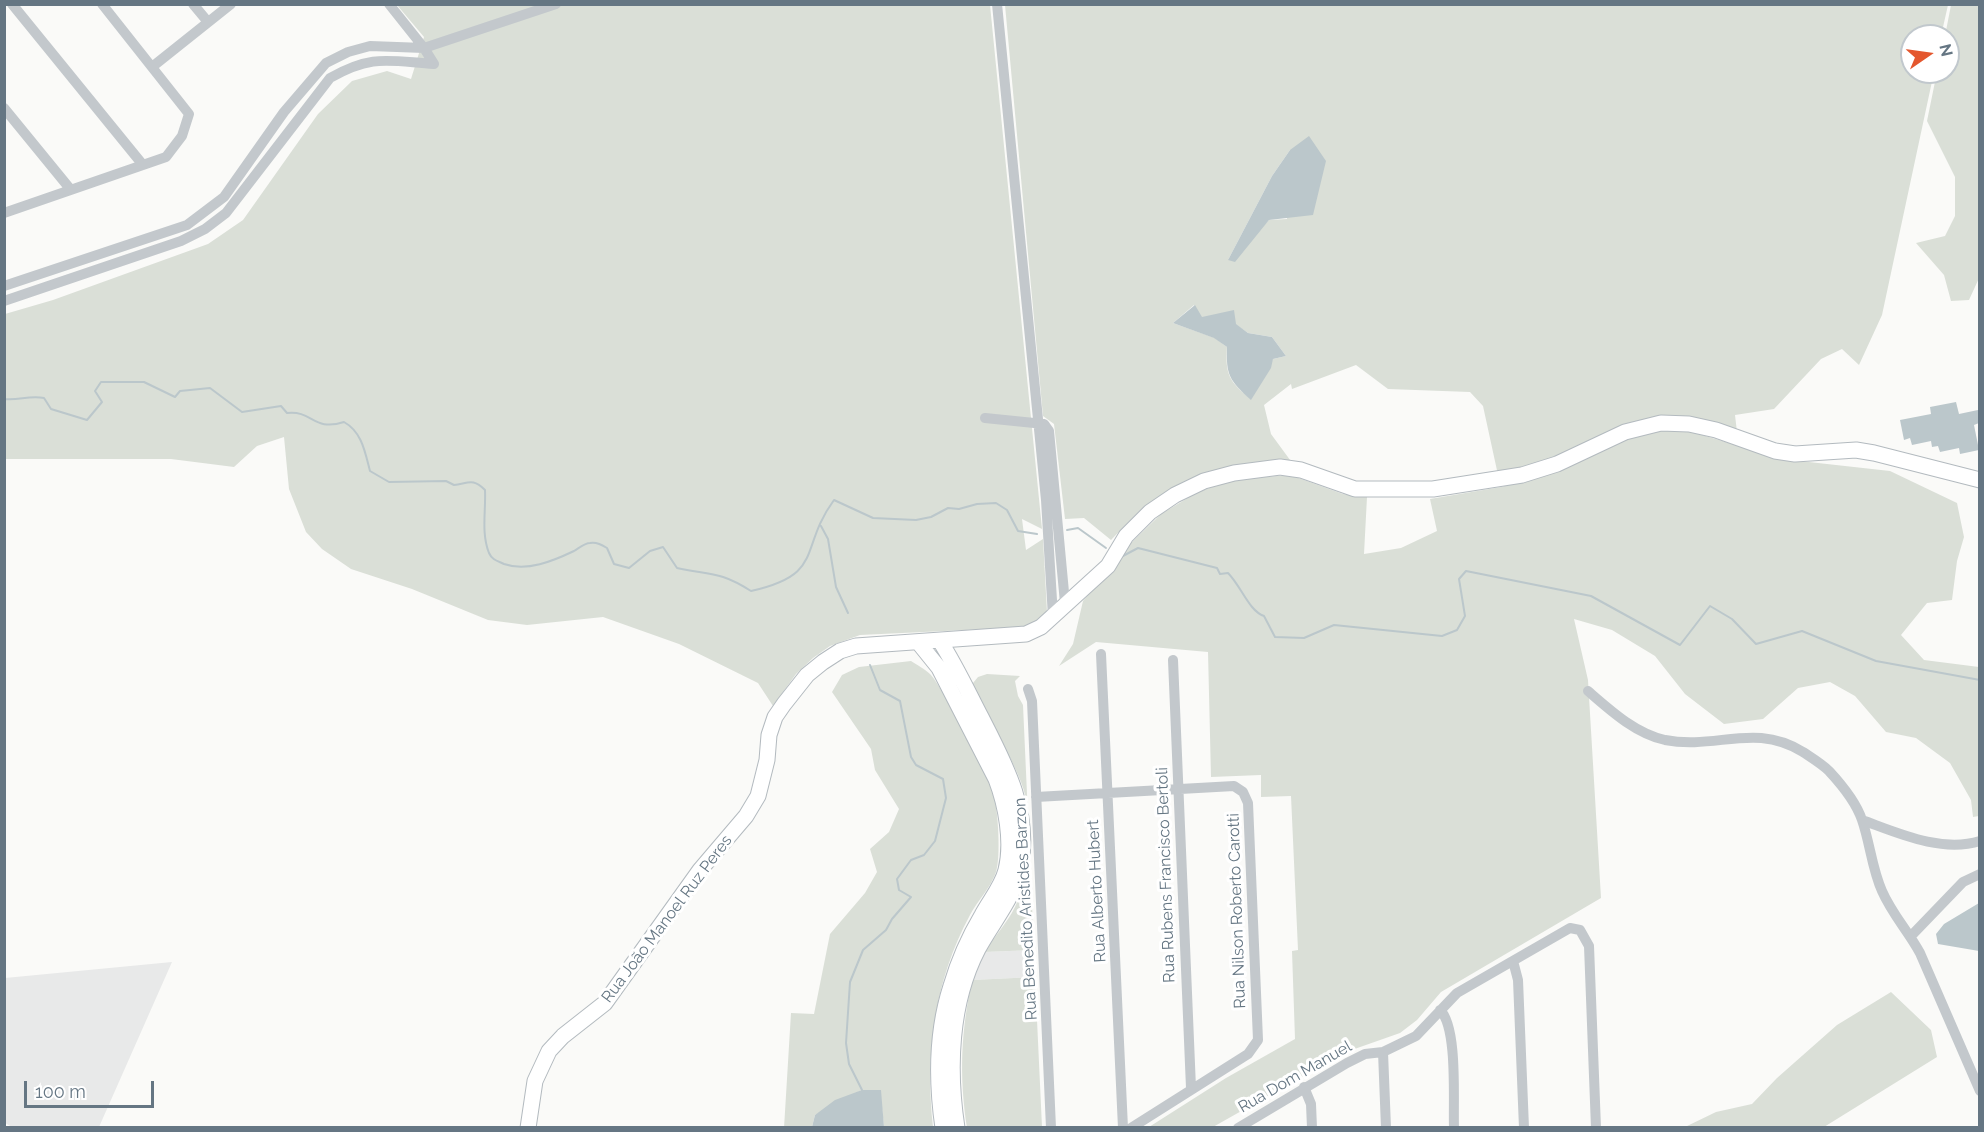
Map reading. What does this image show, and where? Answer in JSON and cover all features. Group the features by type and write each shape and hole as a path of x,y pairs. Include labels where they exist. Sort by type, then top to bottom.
{"main road":[{"name":"Rua João Manoel Ruz Peres","path":"528,1128 535,1081 549,1051 563,1036 605,1004 694,879 746,816 758,796 775,717 807,675 840,651 878,643 1026,634 1041,627 1108,566 1126,536 1150,512 1175,495 1204,481 1280,467 1301,470 1355,489 1433,489 1522,475 1557,464 1625,432 1661,423 1689,424 1716,430 1775,451 1795,454 1856,450 1874,453 1980,480"},
{"path":"940,641 954,662 1008,768 1019,803 1022,831 1021,864 1014,886 977,951 961,997 955,1027 952,1062 957,1128"},
{"path":"918,642 939,668 1003,798 1008,854 1004,878 967,945 948,996 942,1023 938,1067 943,1128"}],"street":[{"path":"12,4 142,165"},
{"path":"4,213 166,157 182,136 189,114 102,4"},
{"path":"193,4 208,22"},
{"path":"152,67 231,4"},
{"path":"4,301 153,251 205,229 226,213 330,78 352,66 372,60 434,64 389,4"},
{"path":"4,286 187,225 224,197 284,112 326,63 348,52 370,46 424,48 556,4"},
{"path":"997,4 1046,500 1053,617"},
{"path":"4,108 71,190"},
{"path":"985,418 1044,424 1049,431 1065,603"},
{"name":"Rua Alberto Hubert","path":"1101,654 1123,1128"},
{"name":"Rua Rubens Francisco Bertoli","path":"1173,660 1191,1088"},
{"path":"939,668 954,662"},
{"name":"Rua Benedito Aristides Barzon","path":"1028,689 1032,701 1051,1128"},
{"path":"1588,692 1623,721 1663,739 1691,743 1748,736 1769,738 1788,743 1828,769 1856,806 1881,889 1895,919 1911,936 1980,1091"},
{"name":"Rua Nilson Roberto Carotti","path":"1178,789 1234,786 1243,792 1248,803 1258,1040 1248,1054 1191,1088"},
{"path":"1036,797 1178,789"},
{"path":"1862,820 1935,843 1968,845 1980,841"},
{"path":"1911,936 1963,882 1980,874"},
{"name":"Rua Dom Manuel","path":"1238,1128 1304,1087 1365,1054 1383,1052 1416,1036 1457,993 1559,932 1570,928 1580,930 1589,946 1596,1128"},
{"path":"1513,961 1518,980 1524,1128"},
{"path":"1440,1010 1445,1014 1450,1032 1454,1128"},
{"path":"1383,1052 1386,1128"},
{"path":"1304,1087 1311,1104 1312,1128"},
{"path":"1131,1128 1191,1088"}],"shaded area":[{"path":"397,5 990,5 1042,529 1022,519 1026,550 1043,539 1047,612 1029,627 860,635 830,646 813,658 796,674 773,706 758,683 679,644 603,617 527,625 488,620 412,589 351,569 322,549 306,532 289,489 284,437 257,446 234,467 171,459 5,459 5,314 53,300 208,244 243,220 318,114 352,81 387,71 411,79 424,37"},
{"path":"1005,5 1948,5 1944,24 1900,24 1900,84 1931,84 1882,315 1859,365 1842,349 1821,359 1774,409 1735,415 1737,432 1690,419 1498,475 1483,406 1470,392 1388,389 1356,365 1292,389 1291,384 1264,405 1271,434 1293,464 1242,465 1223,468 1187,481 1154,502 1111,540 1084,518 1065,519 1054,424 1043,416","holes":["1290,150 1287,219 1269,220 1228,260 1272,176","1194,305 1201,317 1235,324 1248,333 1272,337 1286,356 1273,359 1251,399 1238,388 1230,377 1227,347 1215,338 1173,323"]},
{"path":"1951,5 1979,5 1980,276 1969,300 1951,301 1944,275 1916,243 1945,236 1955,216 1955,177 1927,121 1935,84 1960,84 1960,24 1947,24"},
{"path":"1309,136 1326,161 1313,215 1269,220 1235,262 1228,260 1272,176 1290,150"},
{"path":"1195,305 1202,317 1234,310 1236,324 1248,333 1272,337 1286,356 1273,359 1271,368 1251,400 1230,376 1227,347 1214,338 1173,323"},
{"path":"1956,402 1959,414 1978,410 1979,423 1974,425 1979,450 1960,454 1959,448 1940,452 1938,446 1932,447 1931,441 1912,445 1910,438 1904,440 1900,420 1931,414 1930,407"},
{"path":"1652,431 1689,431 1782,459 1890,471 1957,503 1964,537 1957,561 1952,600 1927,603 1901,635 1924,660 1979,667 1979,816 1973,817 1971,800 1950,763 1916,738 1886,732 1855,696 1830,682 1798,688 1763,719 1724,724 1685,694 1655,656 1612,630 1574,619 1588,680 1601,898 1441,992 1417,1020 1400,1033 1346,1052 1213,1127 1149,1127 1226,1078 1295,1039 1292,951 1298,950 1291,796 1261,797 1261,775 1211,777 1208,652 1096,642 1059,666 1073,644 1083,601 1131,543 1161,514 1196,493 1234,479 1290,475 1343,494 1367,497 1364,554 1401,548 1437,531 1430,499 1501,487 1567,468 1606,447"},
{"path":"911,661 928,672 955,713 990,785 997,812 998,865 996,872 958,940 940,992 930,1072 933,1127 884,1127 880,1090 862,1090 815,1115 812,1127 784,1128 791,1013 814,1014 830,934 865,893 877,872 870,849 889,832 899,809 875,770 871,749 832,692 842,675 859,667"},
{"path":"987,674 1020,676 1015,681 1018,696 1023,705 1028,808 1016,770 974,693 973,683 978,677"},
{"path":"1028,808 1030,828 1029,847"},
{"path":"1029,847 1034,950 984,952 1015,907 1021,893"},
{"path":"1979,903 1979,951 1938,944 1936,934 1944,924"},
{"path":"1034,950 1035,977 972,980 984,952"},
{"path":"172,962 99,1127 12,1127 5,1123 5,978"},
{"path":"1035,977 1042,1127 967,1128 962,1054 965,1018 972,980"},
{"path":"1891,992 1931,1030 1937,1057 1824,1127 1685,1127 1716,1112 1752,1104 1777,1078 1837,1025"},
{"path":"862,1090 881,1090 884,1127 812,1127 815,1115 835,1100"}],"waterway":[{"path":"4,399 44,398 51,409 87,420 102,402 95,391 101,382 144,382 175,397 180,391 210,388 242,412 281,406 287,413 303,415 319,423 344,422 359,437 370,471 389,482 446,481 454,485 471,482 481,486 485,490 484,530 489,553 495,560 513,566 522,567 549,562 586,544 593,543 607,548 614,564 629,568 650,551 663,547 677,568 723,577 751,591 775,584 801,568 823,517 834,500 873,518 916,520 931,517 948,508 959,509 977,504 996,503 1007,510 1018,531 1037,534"},
{"path":"821,526 828,539 836,587 848,613"},
{"path":"1067,530 1078,528 1106,548"},
{"path":"1121,557 1138,548 1217,568 1220,574 1228,573 1249,604 1264,616 1275,637 1304,638 1334,625 1442,636 1457,630 1465,616 1459,579 1466,571 1591,596 1680,645 1710,606 1732,619 1756,644 1802,631 1876,661 1980,680"},
{"path":"862,1090 849,1064 846,1043 850,982 863,950 886,930 892,919 911,897 899,890 897,879 911,860 924,855 935,841 946,798 943,779 916,765 911,757 900,701 880,690 870,665"}]}
